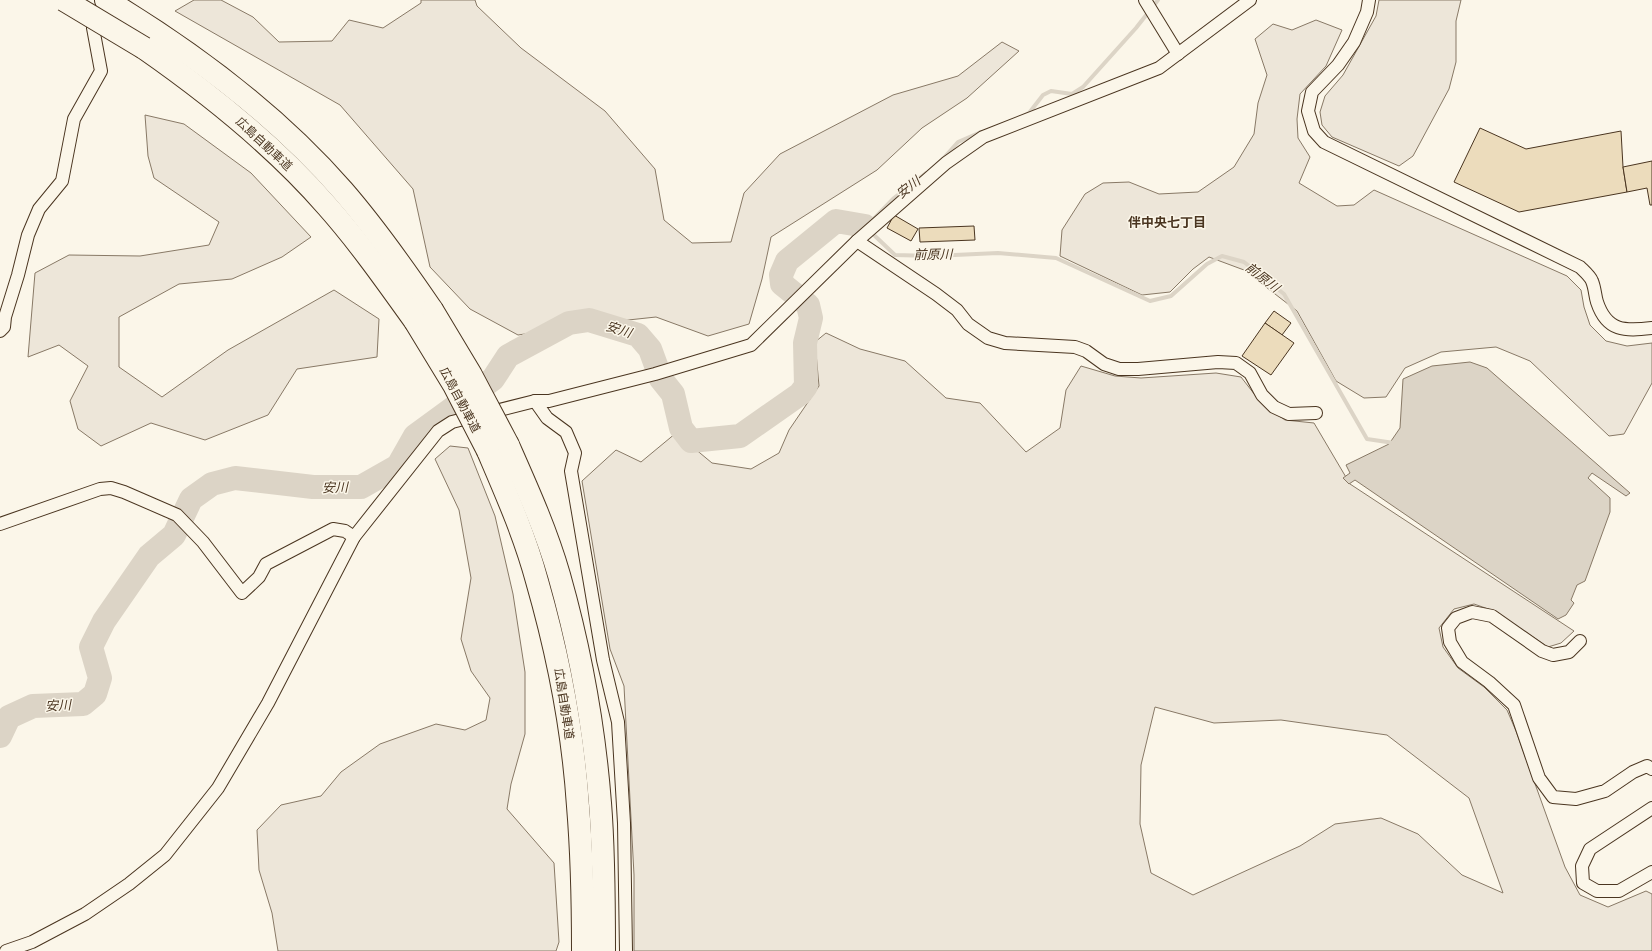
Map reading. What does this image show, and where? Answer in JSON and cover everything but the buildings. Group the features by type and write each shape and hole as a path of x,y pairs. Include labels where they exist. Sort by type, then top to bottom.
{"highway":[{"name":"広島自動車道","path":"64,0 144,48 184,76 229,111 278,155 331,211 373,262 424,316 471,375 498,448 515,515 537,579 554,644 568,724 578,805 583,951"},
{"name":"広島自動車道","path":"106,0 154,29 196,58 244,95 292,138 343,191 391,250 424,316"},
{"name":"広島自動車道","path":"498,448 536,508 558,573 576,639 591,719 600,804 604,951"}],"street":[{"path":"0,331 4,327 5,317 28,235 39,209 62,181 74,119 101,72 93,28 102,0"},
{"path":"6,951 32,942 85,914 129,884 165,855 222,782 268,703 354,537 438,431 452,422 535,401 549,401 659,373 751,345 857,242 946,163 983,137 1159,68 1250,0"},
{"path":"1369,0 1367,12 1354,42 1338,65 1312,92 1308,111 1314,131 1324,142 1580,267 1592,280 1597,302 1602,315 1616,328 1630,331 1652,328"},
{"path":"1149,6 1178,54"},
{"path":"857,242 936,294 957,310 968,324 988,338 1005,343 1074,347 1086,351 1104,364 1119,369 1138,369 1218,362 1236,363 1250,372 1262,395 1274,407 1289,414 1316,413"},
{"path":"535,401 547,418 566,432 575,452 571,471 603,660 618,722 624,823 626,951"},
{"path":"0,524 100,489 111,488 124,492 181,518 204,542 242,593 259,577 266,564 332,529 345,531 354,537"},
{"path":"1580,641 1569,652 1553,656 1542,651 1492,616 1472,612 1456,618 1448,628 1450,642 1462,662 1489,682 1514,705 1539,778 1553,797 1576,799 1605,791 1633,772 1647,766 1652,769"},
{"path":"1652,808 1590,849 1582,866 1583,883 1597,892 1619,891 1652,872"}],"shaded area":[{"path":"194,0 221,0 253,17 279,42 332,41 349,20 383,28 421,3 421,0 475,0 477,6 521,48 605,111 655,169 664,220 692,243 731,242 744,193 780,154 893,95 958,76 1002,42 1019,51 967,98 922,128 877,170 771,237 762,279 749,324 708,336 656,317 591,324 518,335 470,309 430,267 413,189 340,105 175,11"},
{"path":"1379,0 1461,0 1456,21 1456,62 1449,89 1413,156 1399,166 1332,137 1322,125 1320,112 1325,96 1343,75 1376,16"},
{"path":"1316,20 1342,30 1326,66 1300,94 1297,119 1298,138 1310,157 1299,183 1337,206 1354,205 1374,190 1567,276 1581,290 1584,307 1590,325 1606,341 1627,346 1652,343 1652,383 1624,434 1609,436 1530,361 1496,347 1441,352 1405,368 1386,397 1364,398 1336,381 1297,311 1244,270 1209,257 1193,269 1170,292 1142,295 1060,256 1062,230 1085,194 1103,183 1129,182 1159,194 1198,192 1234,167 1254,134 1258,103 1267,75 1255,39 1273,24 1292,30"},
{"path":"145,115 184,124 251,173 311,237 282,257 232,279 179,284 119,317 119,367 162,397 228,350 334,290 379,319 377,357 297,369 268,415 205,440 151,423 101,446 78,429 70,401 88,366 59,345 28,357 35,273 69,255 140,256 209,245 219,222 154,178 148,156"},
{"path":"826,333 860,349 905,361 946,398 980,403 1026,452 1060,428 1066,390 1081,366 1115,376 1141,378 1216,373 1241,377 1262,404 1285,420 1314,423 1350,484 1574,631 1561,643 1548,647 1494,611 1474,604 1454,609 1439,628 1443,647 1458,668 1484,687 1507,710 1565,867 1580,895 1608,907 1646,891 1652,894 1652,951 634,951 634,875 624,686 610,649 582,481 616,450 641,462 676,433 712,463 751,469 779,453 789,430 819,386 815,342","holes":["1155,707 1214,723 1281,720 1387,735 1469,798 1503,893 1462,875 1418,834 1381,818 1335,824 1300,846 1193,895 1151,873 1140,824 1141,765"]},
{"path":"1470,362 1487,368 1630,493 1626,496 1592,473 1588,478 1610,498 1610,512 1585,581 1577,585 1571,600 1574,603 1566,615 1558,619 1355,480 1349,484 1343,478 1350,473 1346,465 1389,444 1400,428 1403,379 1432,366"},
{"path":"450,446 468,448 495,516 513,594 525,672 525,734 511,784 507,809 554,863 559,942 556,951 278,951 272,913 259,870 257,830 281,805 321,796 341,772 380,744 436,724 465,730 486,720 490,698 471,671 461,639 471,578 459,510 435,459"}],"waterway":[{"name":"安川","path":"1025,115 1029,113 1043,95 1051,91 1072,94 1083,87 1136,28 1158,0"},
{"name":"安川","path":"942,160 958,142 981,132"},
{"name":"安川","path":"866,227 894,198 926,173"},
{"name":"安川","path":"0,736 9,717 33,706 83,704 95,694 100,678 91,647 104,621 149,556 174,535 191,499 212,484 235,478 313,487 361,487 398,466 415,436 493,379 508,356 569,323 589,320 638,335 650,349 661,379 673,394 681,428 691,441 740,436 800,394 806,386 805,343 811,318 808,305 782,284 781,275 787,261 836,221 865,226"},
{"name":"前原川","path":"875,236 895,255 933,256 998,253 1056,258 1150,301 1171,296 1207,264 1222,256 1244,262 1284,294 1367,439 1394,443"}],"district":[{"name":"伴中央七丁目","path":"1167,222"}]}
